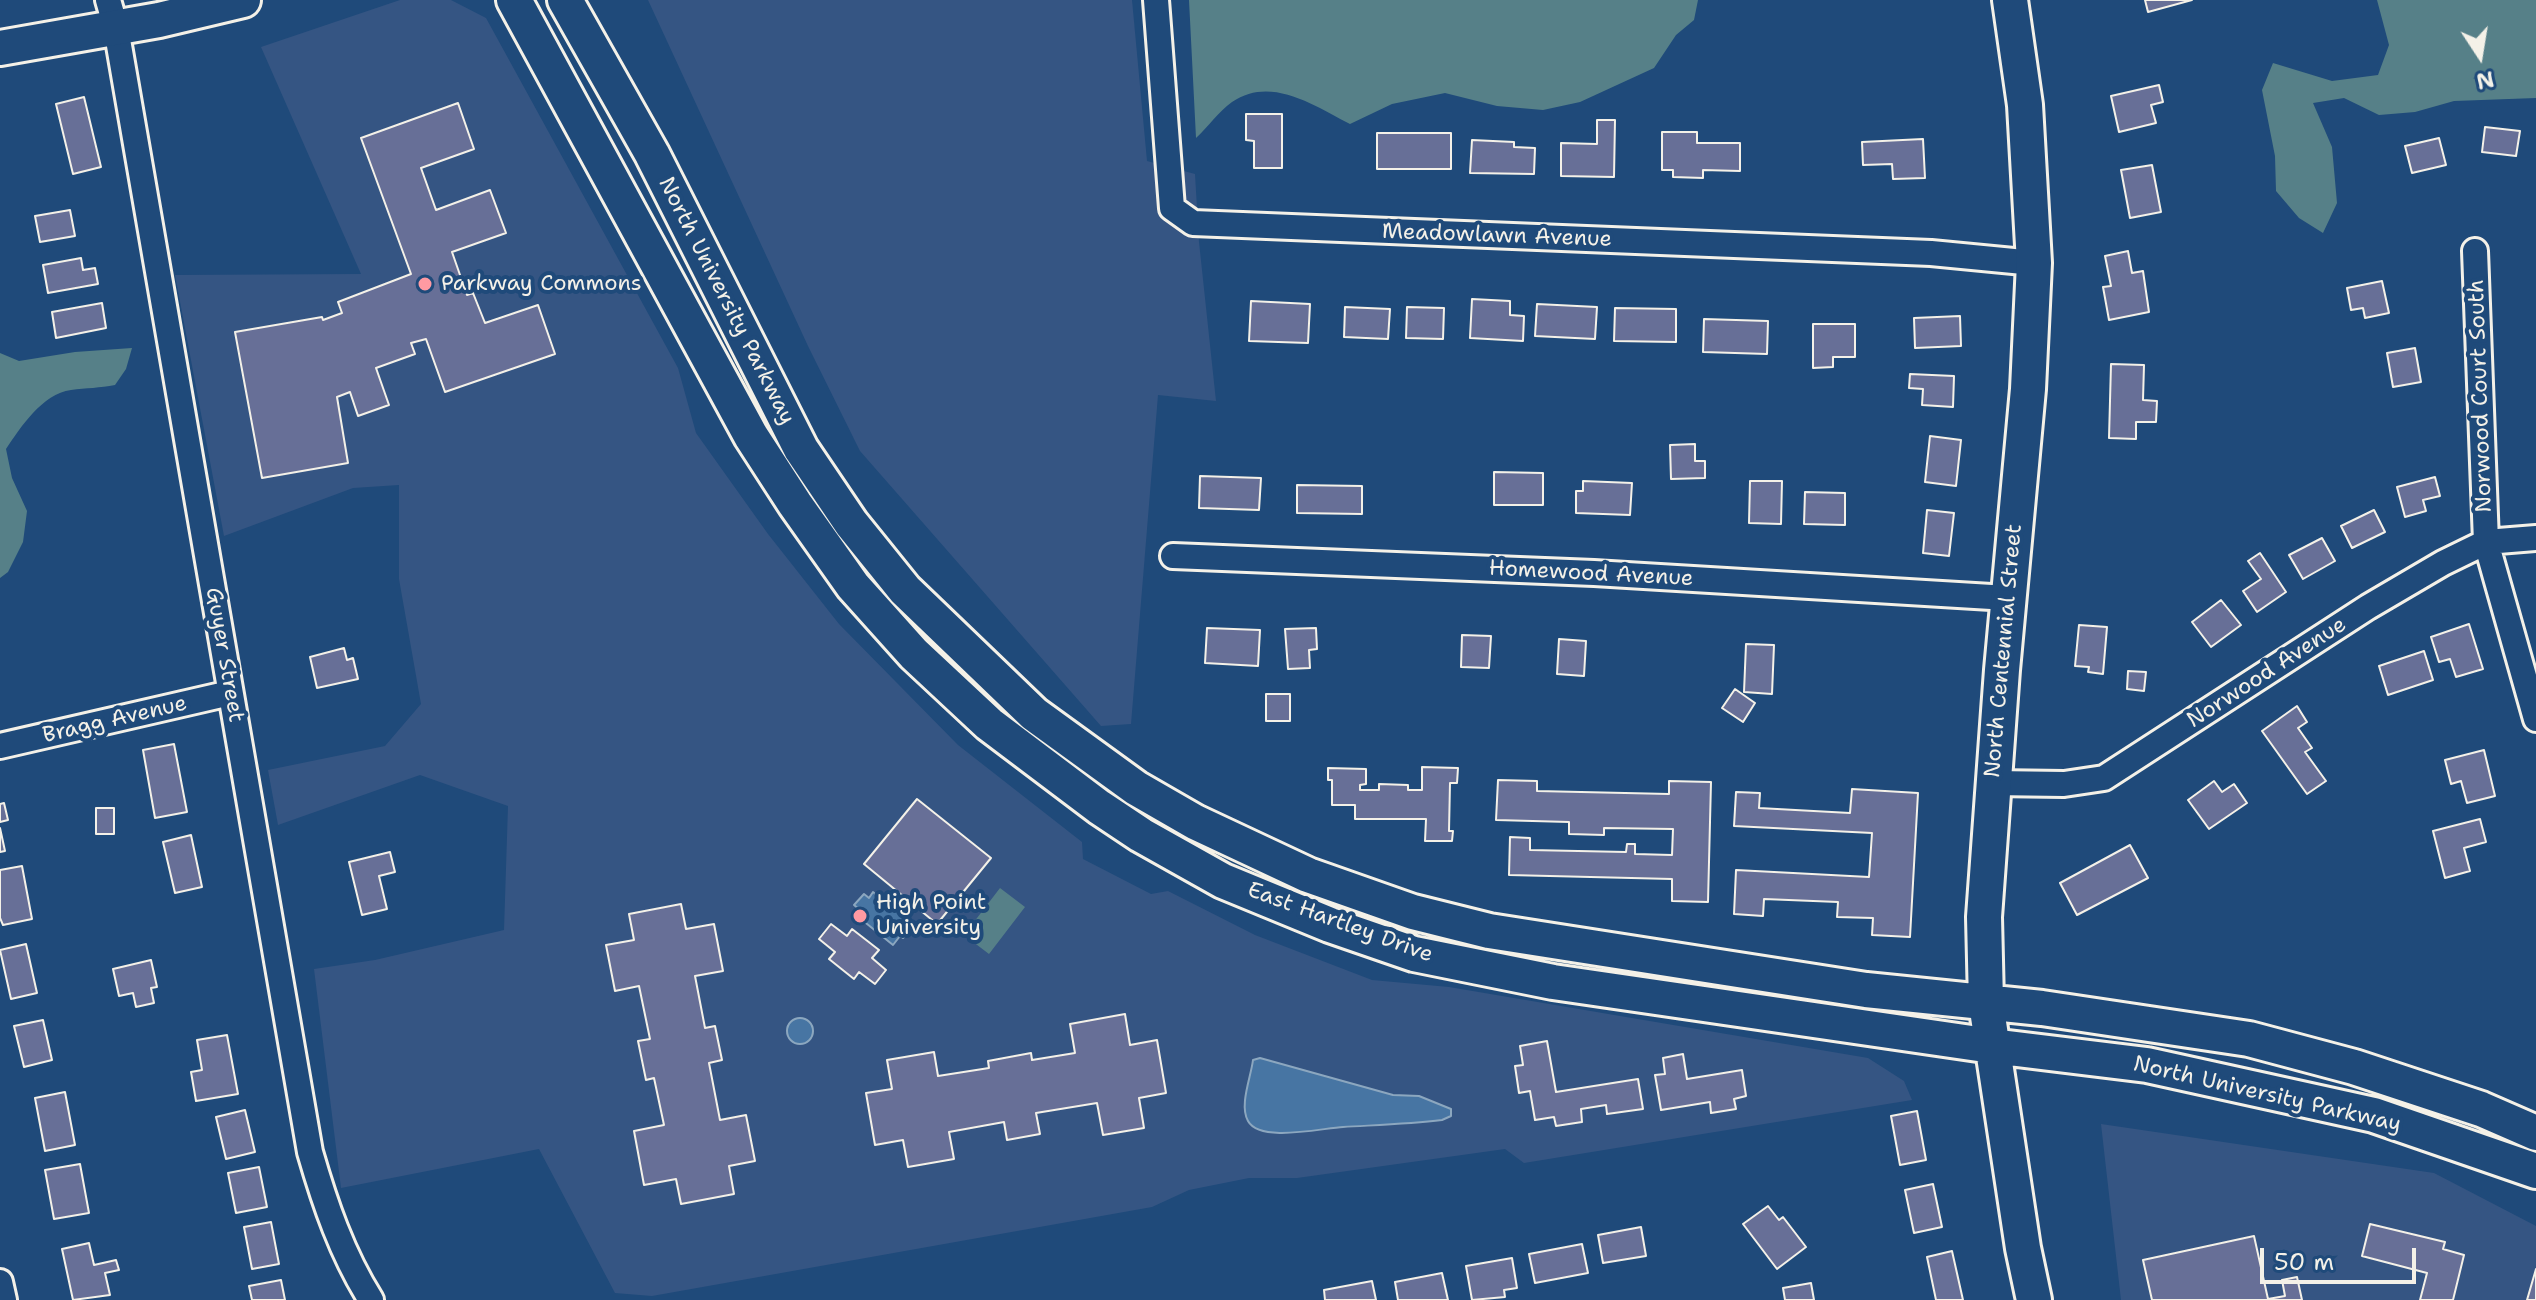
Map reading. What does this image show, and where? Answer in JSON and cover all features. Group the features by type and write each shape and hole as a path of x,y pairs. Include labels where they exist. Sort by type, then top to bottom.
{"main road":[{"path":"0,48 112,14 243,0"},
{"name":"North University Parkway","path":"514,0 751,436 853,586 874,609"},
{"name":"North University Parkway","path":"565,0 652,154 801,449 851,523 905,590"},
{"name":"North Centennial Street","path":"2010,0 2025,105 2034,263 2028,389 2008,598 1984,917 1986,1003 2023,1248 2034,1300"},
{"name":"East Hartley Drive","path":"905,590 1034,714 1136,788 1195,822 1308,875 1413,912 1489,931 1866,990 1986,1003"},
{"name":"East Hartley Drive","path":"874,609 914,654 1005,736 1099,807 1141,835 1223,881 1330,925 1414,954 1553,982 1992,1046"},
{"path":"1005,736 1050,748 1115,795 1128,795 1136,788"},
{"path":"1141,835 1157,827 1169,827 1343,908 1432,917"},
{"name":"North University Parkway","path":"1986,1003 2042,1008 2249,1039 2354,1067 2481,1109 2536,1133"},
{"name":"North University Parkway","path":"1992,1046 2147,1065 2374,1115 2536,1171"}],"street":[{"name":"Meadowlawn Avenue","path":"1156,0 1172,208 1193,223 1931,253 2034,263"},
{"name":"Guyer Street","path":"112,14 310,1152 327,1211 353,1271 371,1300"},
{"name":"Norwood Court South","path":"2475,251 2486,542 2536,719"},
{"name":"Norwood Avenue","path":"1993,783 2064,784 2104,778 2368,607 2443,563 2486,542 2536,538"},
{"name":"Homewood Avenue","path":"1173,556 1594,573 2008,598"},
{"name":"Bragg Avenue","path":"0,746 230,693"},
{"path":"0,1282 4,1300"}],"shaded area":[{"name":"High Point University","path":"400,0 451,0 486,18 678,368 696,433 768,534 839,624 958,745 1082,842 1083,859 1151,894 1168,891 1255,935 1372,980 1449,987 1868,1058 1904,1081 1912,1100 1524,1163 1505,1149 1297,1178 1249,1178 1189,1190 1152,1207 652,1296 615,1293 539,1149 341,1188 314,969 375,960 504,930 508,806 420,775 278,825 268,770 385,746 421,704 399,579 399,485 353,488 224,536 175,275 361,274 261,47"},
{"path":"648,0 1132,0 1147,161 1195,174 1216,401 1158,395 1131,724 1101,726 860,451"},
{"path":"873,892 909,921 906,925 911,929 893,945 856,915 860,910 854,905 864,894 869,898"},
{"path":"800,1018 809,1022 813,1031 809,1040 800,1044 791,1040 787,1031 791,1022"},
{"path":"1260,1058 1393,1095 1419,1096 1451,1109 1451,1116 1442,1120 1292,1133 1255,1128 1246,1114 1246,1091 1253,1060"},
{"path":"2101,1124 2434,1173 2536,1226 2536,1300 2121,1300"}],"green space":[{"path":"1189,0 1698,0 1694,20 1676,35 1654,68 1580,102 1543,110 1497,106 1445,93 1392,104 1350,124 1292,96 1262,92 1247,94 1232,102 1196,138"},
{"path":"2377,0 2536,0 2536,98 2454,101 2415,112 2379,115 2344,98 2313,103 2332,147 2337,203 2323,233 2299,218 2276,191 2275,156 2262,90 2273,63 2332,81 2378,75 2389,45"},
{"path":"132,348 126,369 115,385 71,390 51,398 33,413 6,449 12,478 27,511 23,542 8,572 0,578 0,353 19,361 75,352"},
{"path":"1000,888 1025,907 989,954 964,935"}],"building":[{"path":"2145,0 2192,0 2148,12"},
{"path":"2159,85 2163,102 2151,105 2156,123 2119,132 2111,96"},
{"path":"84,97 101,167 73,174 56,104"},
{"name":"Parkway Commons","path":"458,103 474,149 421,168 436,210 490,190 506,233 452,252 467,295 473,293 485,323 538,305 555,354 445,392 426,339 411,343 415,354 376,368 389,405 358,416 350,392 337,397 348,463 262,478 235,332 322,317 323,320 342,313 338,302 411,274 361,138"},
{"path":"1246,114 1282,114 1282,168 1254,168 1254,141 1246,140"},
{"path":"1597,120 1615,120 1614,177 1561,176 1561,143 1597,144"},
{"path":"2485,127 2520,131 2516,156 2482,152"},
{"path":"1662,132 1697,132 1697,143 1740,143 1740,171 1703,170 1703,178 1673,177 1673,170 1662,170"},
{"path":"1377,133 1451,133 1451,169 1377,169"},
{"path":"2439,138 2446,165 2412,173 2405,146"},
{"path":"1923,139 1925,178 1893,179 1892,164 1863,165 1862,142"},
{"path":"1472,140 1514,142 1514,147 1535,148 1534,174 1470,173"},
{"path":"2152,165 2161,212 2130,218 2121,170"},
{"path":"70,210 75,236 40,242 35,216"},
{"path":"2128,251 2132,273 2143,271 2149,312 2109,320 2103,287 2111,286 2105,256"},
{"path":"81,258 83,270 95,268 98,284 48,293 43,265"},
{"path":"2382,281 2389,313 2365,318 2363,308 2351,310 2347,288"},
{"path":"1472,299 1510,301 1510,315 1524,316 1523,341 1470,338"},
{"path":"1251,301 1310,304 1308,343 1249,341"},
{"path":"102,303 106,328 56,338 52,312"},
{"path":"1537,304 1597,307 1595,339 1535,336"},
{"path":"1345,307 1390,309 1388,339 1344,337"},
{"path":"1407,307 1444,308 1443,339 1406,338"},
{"path":"1615,308 1676,309 1676,342 1614,341"},
{"path":"1960,316 1961,346 1915,348 1914,318"},
{"path":"1704,319 1768,321 1767,354 1703,352"},
{"path":"1813,324 1855,324 1855,357 1833,357 1833,367 1813,368"},
{"path":"2415,348 2421,382 2393,387 2387,353"},
{"path":"2111,364 2144,365 2143,400 2157,401 2156,422 2136,422 2136,439 2109,438"},
{"path":"1910,374 1954,376 1953,407 1922,405 1923,389 1909,388"},
{"path":"1930,436 1961,440 1956,486 1925,482"},
{"path":"1695,444 1695,461 1705,461 1705,478 1671,479 1670,445"},
{"path":"1494,472 1543,473 1543,505 1494,505"},
{"path":"1200,476 1261,478 1259,510 1199,508"},
{"path":"2435,477 2440,496 2423,500 2426,511 2405,517 2397,487"},
{"path":"1583,481 1632,483 1630,515 1576,513 1576,491 1583,491"},
{"path":"1750,481 1782,481 1781,524 1749,523"},
{"path":"1297,485 1362,486 1362,514 1297,513"},
{"path":"1805,492 1845,493 1845,525 1804,524"},
{"path":"1927,510 1954,513 1949,556 1923,553"},
{"path":"2374,510 2385,532 2352,548 2341,526"},
{"path":"2322,538 2335,561 2303,579 2289,555"},
{"path":"2260,553 2286,592 2257,612 2243,591 2261,579 2248,561"},
{"path":"2221,600 2241,625 2211,647 2192,622"},
{"path":"2469,624 2483,669 2456,677 2450,659 2439,662 2431,637"},
{"path":"2079,625 2107,627 2103,674 2088,672 2089,667 2075,666"},
{"path":"1207,628 1260,630 1258,666 1205,663"},
{"path":"1316,628 1317,649 1309,650 1310,668 1288,669 1285,629"},
{"path":"1462,635 1491,636 1489,668 1461,667"},
{"path":"1559,639 1586,641 1584,676 1557,674"},
{"path":"1746,644 1774,645 1772,694 1744,692"},
{"path":"344,648 347,660 353,658 358,679 317,688 310,657"},
{"path":"2424,651 2433,680 2388,695 2379,666"},
{"path":"2128,671 2146,672 2144,691 2127,689"},
{"path":"1735,689 1755,703 1743,722 1722,708"},
{"path":"1266,694 1290,694 1290,721 1266,721"},
{"path":"2297,706 2307,722 2298,728 2312,748 2305,752 2326,781 2307,794 2262,731"},
{"path":"174,744 187,812 155,818 143,750"},
{"path":"2484,750 2495,796 2467,803 2461,781 2451,784 2445,760"},
{"path":"1422,767 1458,768 1457,783 1450,783 1449,831 1453,831 1452,841 1425,841 1426,819 1355,819 1355,805 1332,805 1332,780 1328,780 1328,768 1366,769 1366,784 1360,785 1360,790 1379,790 1379,784 1408,785 1408,790 1422,790"},
{"path":"1498,780 1537,781 1537,791 1669,794 1669,781 1711,782 1708,902 1672,901 1672,879 1509,875 1510,837 1530,838 1530,850 1626,852 1627,844 1635,844 1635,854 1672,855 1673,829 1604,828 1604,835 1569,834 1569,822 1496,820"},
{"path":"2214,781 2222,792 2234,784 2247,803 2209,829 2188,800"},
{"path":"1852,789 1918,793 1910,937 1872,935 1873,918 1837,917 1838,902 1764,899 1763,916 1734,914 1736,870 1869,877 1872,833 1734,826 1736,792 1760,793 1759,808 1850,813"},
{"path":"917,799 991,858 937,924 864,864"},
{"path":"4,803 8,820 0,822 0,804"},
{"path":"96,808 114,808 114,834 96,834"},
{"path":"2480,819 2486,842 2464,848 2470,871 2445,878 2433,831"},
{"path":"0,828 5,851 0,852"},
{"path":"191,835 202,887 175,893 163,842"},
{"path":"2130,845 2148,878 2077,915 2060,883"},
{"path":"390,852 395,872 379,876 387,909 362,915 349,862"},
{"path":"22,866 32,919 3,925 0,918 0,870"},
{"path":"681,904 686,929 714,924 723,971 695,976 705,1028 715,1026 722,1060 709,1063 720,1120 746,1115 755,1161 729,1166 734,1194 681,1204 676,1179 644,1185 634,1131 664,1125 654,1078 646,1080 638,1041 650,1039 639,986 615,991 606,945 634,940 629,914"},
{"path":"831,924 847,936 852,929 879,950 872,958 886,970 875,984 859,972 854,979 829,959 835,952 819,939"},
{"path":"26,944 37,993 11,999 0,950"},
{"path":"151,960 157,987 151,988 154,1003 136,1007 133,993 119,996 113,969"},
{"path":"1125,1014 1130,1045 1157,1040 1166,1093 1139,1098 1144,1128 1103,1135 1097,1103 1036,1113 1040,1134 1007,1140 1004,1122 949,1132 954,1159 908,1167 903,1140 875,1145 866,1093 892,1089 887,1060 934,1052 938,1076 989,1068 988,1061 1031,1053 1032,1060 1075,1053 1070,1024"},
{"path":"43,1020 52,1060 24,1067 14,1026"},
{"path":"227,1035 238,1094 196,1101 191,1072 202,1070 197,1040"},
{"path":"1547,1041 1556,1092 1638,1079 1643,1109 1607,1114 1606,1105 1581,1109 1582,1122 1556,1126 1554,1117 1535,1120 1530,1091 1519,1093 1515,1066 1523,1065 1520,1046"},
{"path":"1683,1054 1687,1079 1742,1070 1746,1096 1734,1099 1736,1109 1711,1113 1710,1102 1661,1110 1655,1075 1665,1074 1663,1058"},
{"path":"65,1092 75,1145 45,1151 35,1098"},
{"path":"245,1110 255,1152 226,1159 216,1117"},
{"path":"1917,1111 1926,1160 1900,1165 1891,1116"},
{"path":"80,1164 89,1213 54,1219 45,1170"},
{"path":"259,1167 267,1207 236,1213 228,1173"},
{"path":"1933,1184 1942,1227 1914,1233 1905,1190"},
{"path":"1768,1206 1779,1220 1783,1217 1806,1247 1777,1269 1743,1224"},
{"path":"271,1222 279,1264 252,1269 244,1227"},
{"path":"2370,1224 2445,1242 2443,1249 2464,1255 2453,1300 2420,1300 2427,1273 2362,1256"},
{"path":"1641,1227 1646,1256 1603,1263 1598,1235"},
{"path":"2254,1236 2268,1299 2285,1296 2282,1280 2297,1277 2302,1300 2152,1300 2143,1260"},
{"path":"89,1243 94,1265 116,1260 119,1270 105,1273 110,1295 73,1300 62,1249"},
{"path":"1582,1244 1588,1273 1535,1283 1529,1254"},
{"path":"1952,1251 1963,1300 1936,1300 1927,1257"},
{"path":"1512,1258 1517,1288 1504,1290 1505,1297 1472,1300 1466,1266"},
{"path":"2536,1269 2536,1300 2527,1300"},
{"path":"1442,1273 1448,1300 1398,1300 1395,1282"},
{"path":"281,1280 285,1300 252,1300 249,1286"},
{"path":"1372,1281 1376,1300 1325,1300 1324,1290"},
{"path":"1811,1283 1814,1300 1785,1300 1783,1288"}],"place":[{"name":"Parkway Commons","path":"425,284"},
{"name":"High Point University","path":"860,916"}]}
